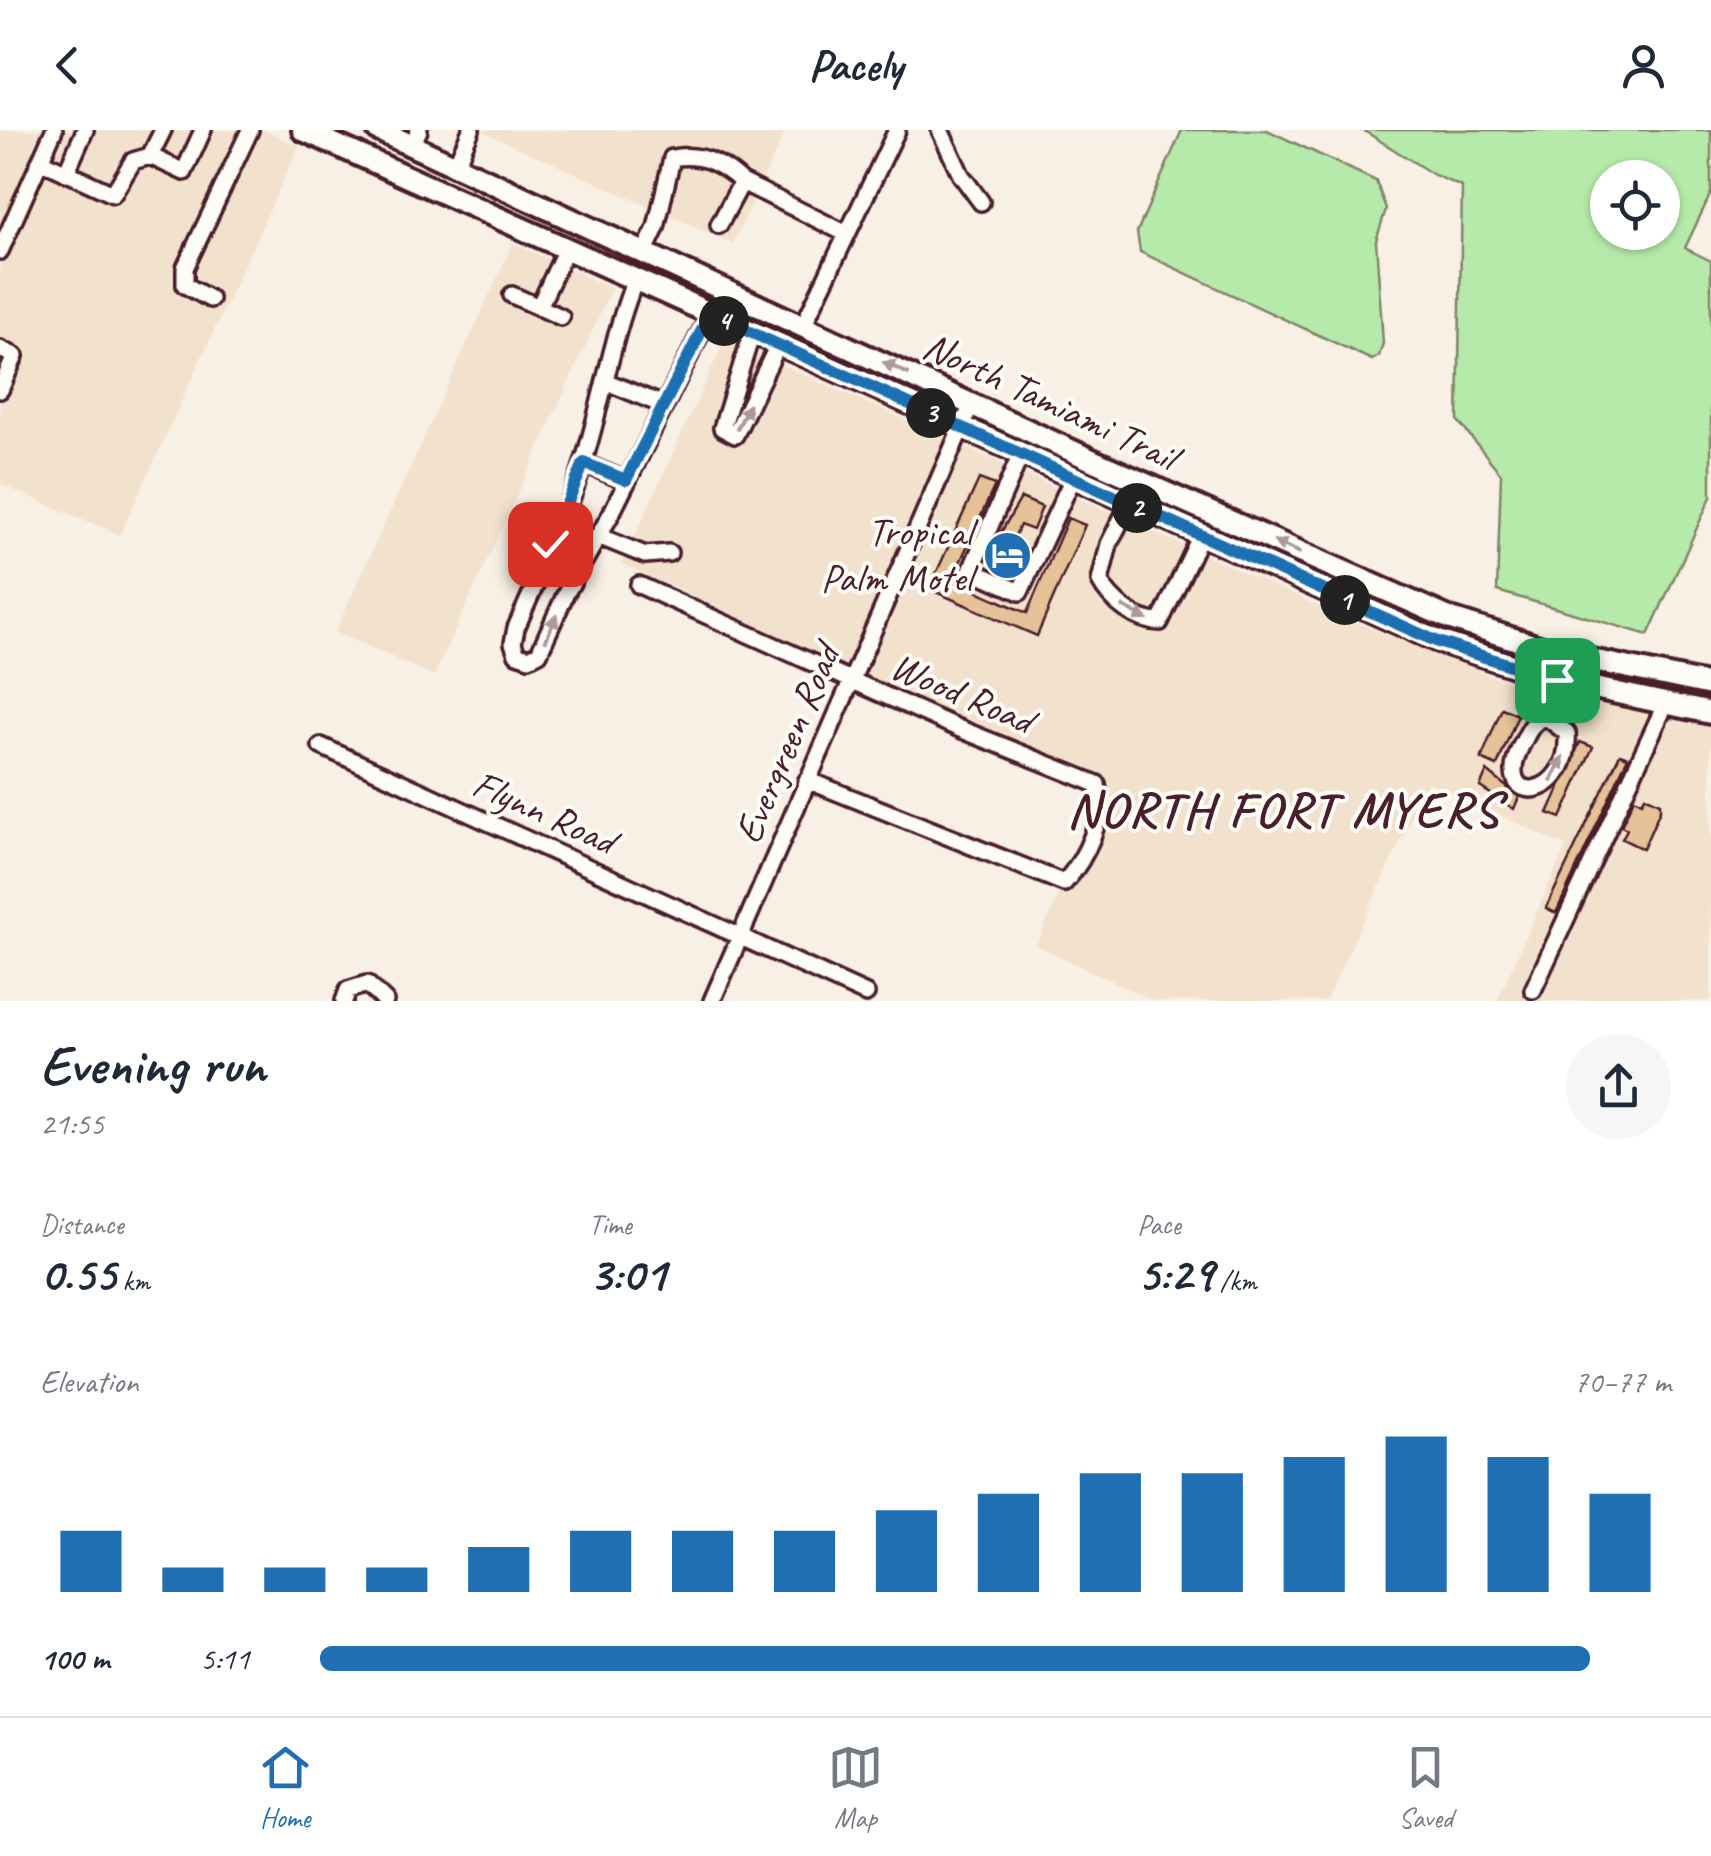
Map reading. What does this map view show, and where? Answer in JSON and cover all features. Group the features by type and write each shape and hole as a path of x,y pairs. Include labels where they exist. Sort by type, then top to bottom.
{"main road":[{"name":"North Tamiami Trail","path":"303,130 1438,642 1557,680 1711,713"},
{"name":"North Tamiami Trail","path":"378,130 416,138 456,167 643,255 804,324 971,404 1452,619 1558,653 1711,684"},
{"path":"423,184 446,182 480,194 504,189"},
{"path":"502,220 525,214 562,225 580,224"},
{"path":"1307,583 1351,594 1377,586"},
{"path":"1378,614 1397,607 1425,618 1452,619"}],"street":[{"path":"0,251 57,130 83,135 66,173"},
{"path":"150,156 163,130"},
{"path":"41,161 113,194 134,161 150,156 184,172 204,130"},
{"path":"210,299 185,285 186,268 250,130"},
{"path":"456,167 471,130"},
{"path":"804,324 897,130"},
{"path":"940,130 961,175 981,202"},
{"path":"643,255 656,228 672,158 689,154 716,162 742,182 847,234"},
{"path":"719,225 742,182"},
{"path":"538,307 566,249"},
{"path":"635,280 610,342 607,382 584,463 516,628 513,642 517,654 529,658 540,654 566,593 710,314"},
{"path":"512,294 561,317"},
{"path":"752,333 722,428 735,434 778,345"},
{"path":"0,349 16,356 0,390"},
{"path":"607,382 662,405"},
{"name":"Evergreen Road","path":"712,1001 971,404"},
{"path":"1021,454 971,570 987,578 1020,592 1074,478"},
{"path":"584,463 626,480"},
{"path":"1129,504 1109,544 1100,582 1116,603 1150,622 1160,622 1201,536"},
{"path":"598,536 645,555 669,553"},
{"path":"537,580 566,593"},
{"name":"Wood Road","path":"639,586 1096,784 1101,802 1095,829 1076,870 1064,883 807,780"},
{"path":"1545,716 1567,733 1568,746 1551,784 1529,790 1518,783 1512,770 1532,724 1545,716 1557,680"},
{"path":"1533,990 1665,706"},
{"name":"Flynn Road","path":"322,746 866,994"},
{"path":"344,1001 348,990 368,984 385,1001"}],"shaded area":[{"path":"0,130 264,130 299,146 120,535 0,484"},
{"path":"479,130 786,130 733,244"},
{"path":"513,243 612,288 434,676 335,632"},
{"path":"725,339 1352,621 1505,681 1711,727 1711,1001 1497,1001 1566,846 1428,782 1326,1001 1154,1001 1036,945 1108,786 622,564"}],"green space":[{"path":"1182,130 1267,130 1376,181 1386,209 1376,241 1383,343 1379,356 1372,360 1140,252 1137,232"},
{"path":"1363,130 1711,130 1711,193 1685,248 1711,261 1711,497 1648,635 1497,591 1501,474 1458,421 1462,187 1434,175"}],"building":[{"path":"979,479 995,485 952,580 1027,613 1068,518 1085,525 1037,636 929,589"},
{"path":"1021,498 1042,507 1033,530 1020,525 1014,538 1001,532"},
{"path":"1502,708 1518,715 1497,766 1481,759"},
{"path":"1580,742 1593,747 1561,818 1548,813"},
{"path":"1620,754 1628,757 1556,913 1546,908"},
{"path":"1487,771 1519,797 1514,809 1480,787"},
{"path":"1645,796 1660,803 1660,810 1643,849 1622,839 1627,829 1621,826 1634,798 1642,802"}],"place":[{"name":"Tropical Palm Motel","path":"1007,555"}],"district":[{"name":"NORTH FORT MYERS","path":"1284,809"}],"route":[{"path":"550,544 584,463 626,480 710,314 1438,642 1557,680"}]}
